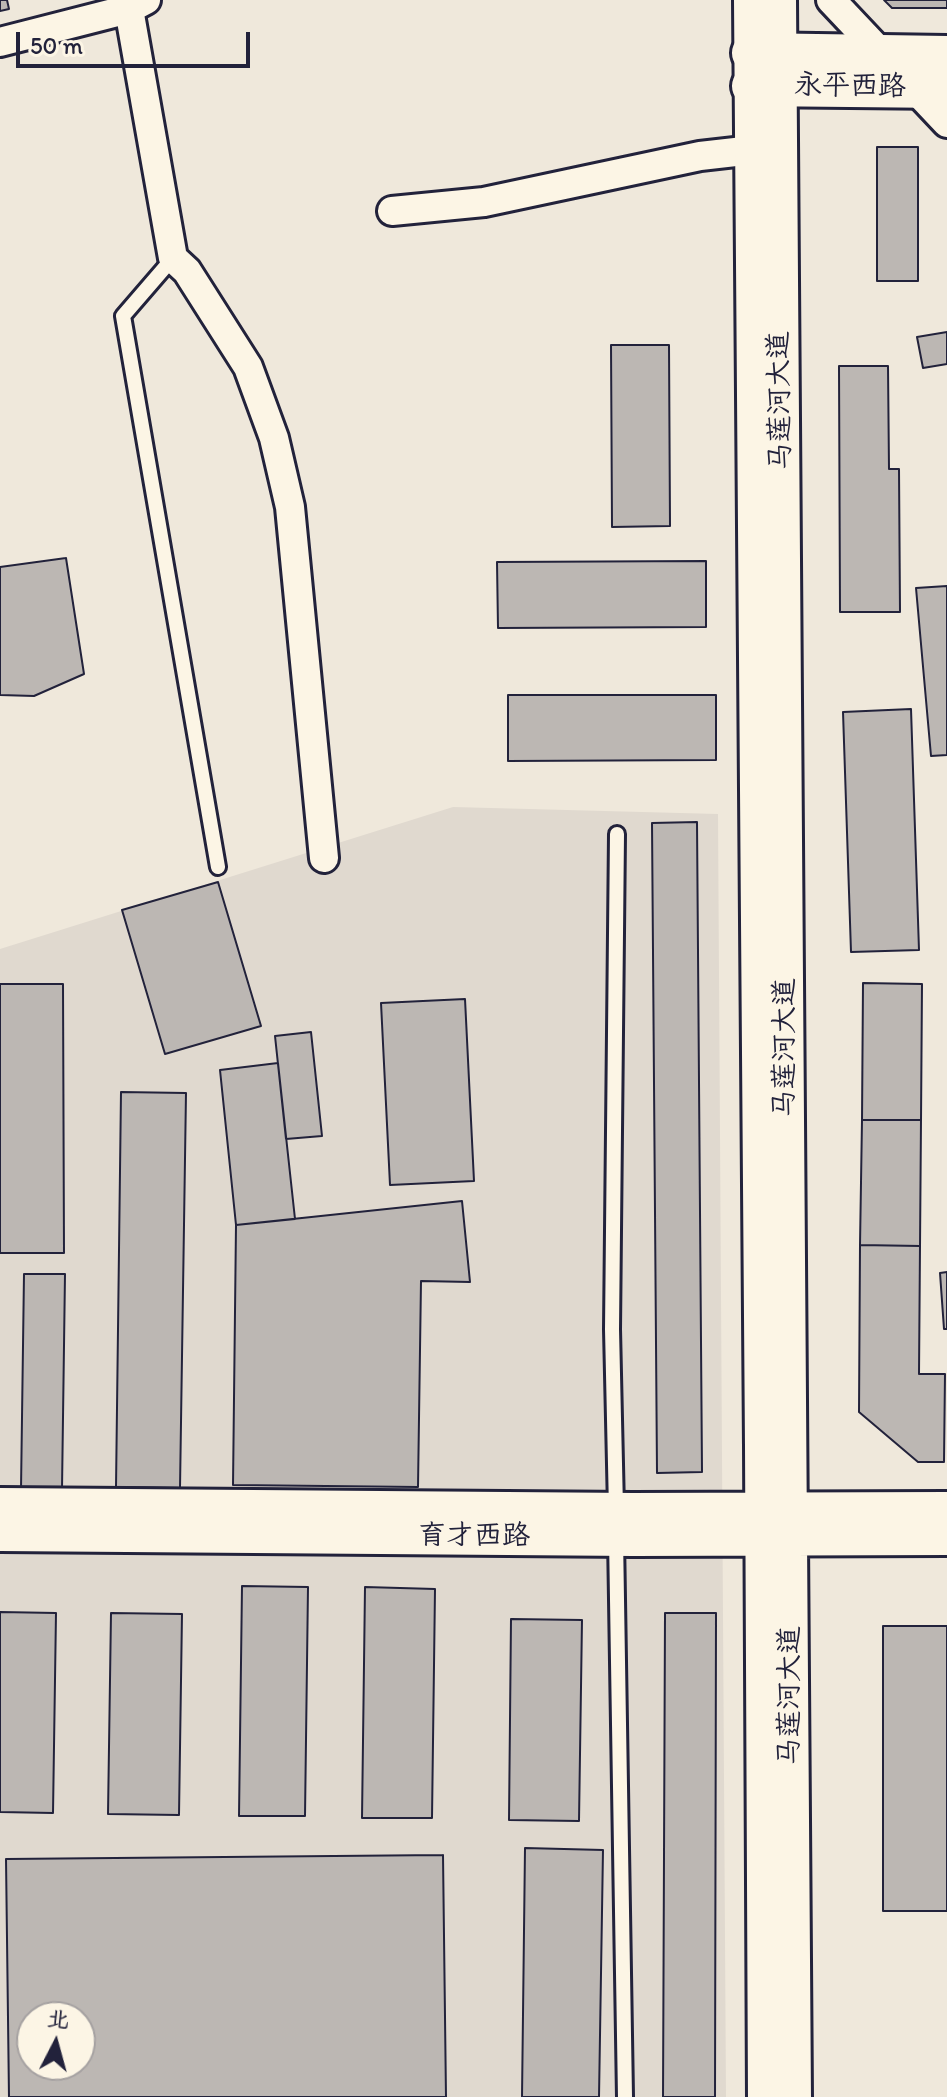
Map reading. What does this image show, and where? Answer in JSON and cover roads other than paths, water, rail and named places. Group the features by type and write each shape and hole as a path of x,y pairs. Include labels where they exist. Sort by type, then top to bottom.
{"main road":[{"name":"永平西路","path":"765,70 885,56 947,56"},
{"name":"永平西路","path":"765,70 931,88"}],"street":[{"name":"马莲河大道","path":"752,0 765,70 777,1525 766,2097"},
{"name":"马莲河大道","path":"778,0 753,150 777,1525 793,2097"},
{"path":"831,0 885,56 931,88 947,123"},
{"path":"0,42 138,4 173,258 187,271 248,367 274,438 290,507 324,858"},
{"path":"392,211 484,202 700,156 753,150"},
{"name":"育才西路","path":"0,1506 616,1524"},
{"name":"育才西路","path":"777,1525 947,1510"},
{"name":"育才西路","path":"0,1533 616,1524 777,1525 947,1537"}],"lane":[{"path":"173,258 123,316 218,867"},
{"path":"617,834 612,1329 625,2097"}]}
